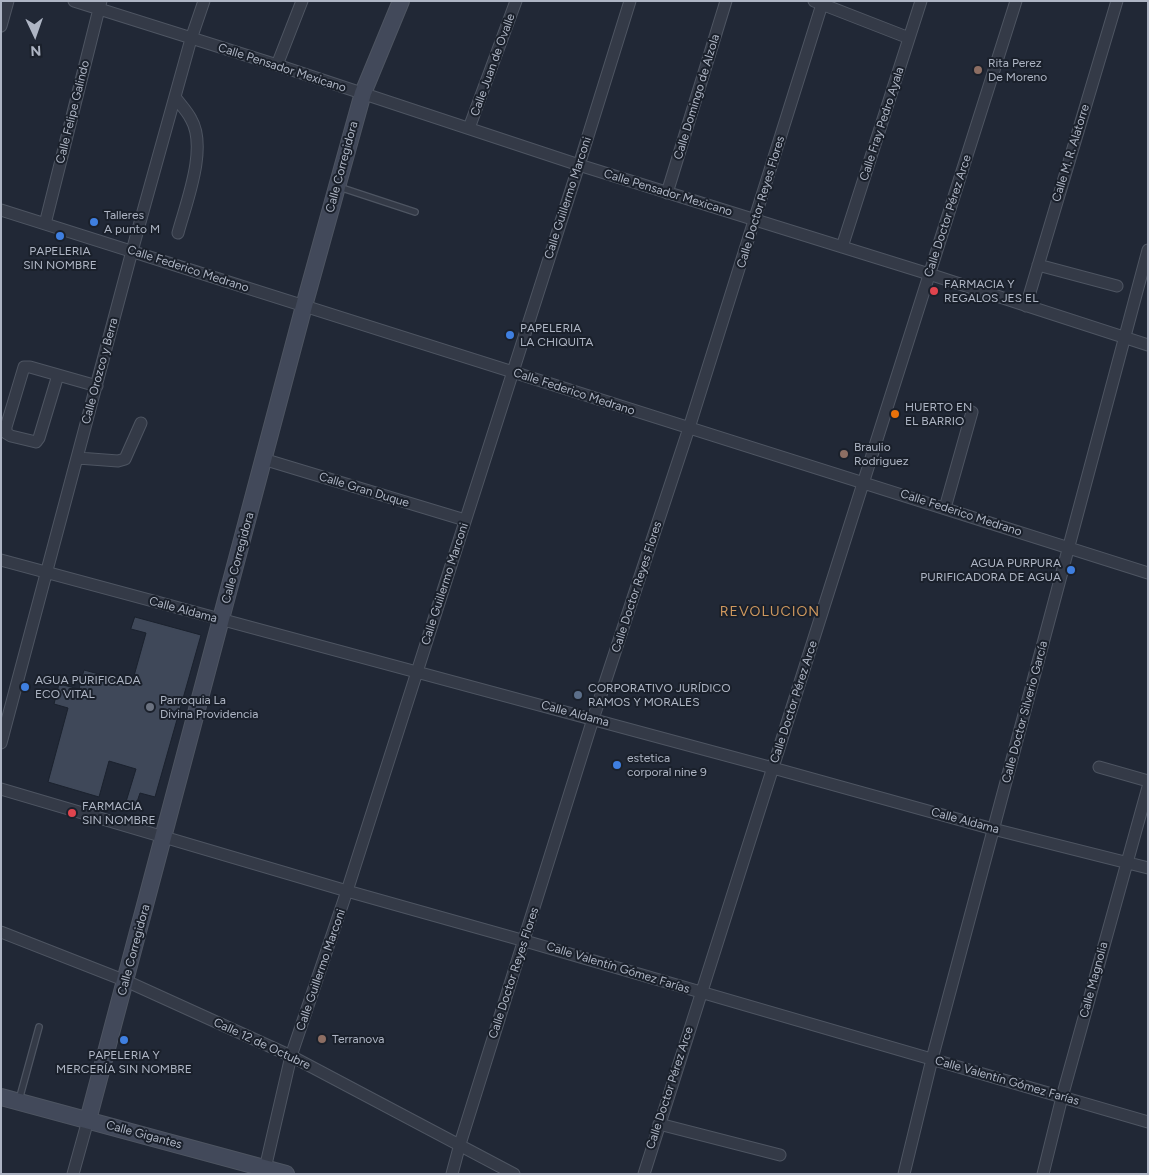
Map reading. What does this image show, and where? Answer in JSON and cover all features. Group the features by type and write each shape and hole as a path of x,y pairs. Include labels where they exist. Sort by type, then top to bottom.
{"street":[{"path":"1,26 8,1"},
{"name":"Calle Pensador Mexicano","path":"74,1 100,5 191,39 276,65 579,165 929,274 1148,346"},
{"name":"Calle Orozco y Berra","path":"1,743 174,98 204,1"},
{"path":"276,65 302,1"},
{"name":"Calle Corregidora","path":"88,1120 337,186 363,94 401,1"},
{"name":"Calle Juan de Ovalle","path":"469,128 516,1"},
{"name":"Calle Guillermo Marconi","path":"264,1171 291,1056 347,891 630,1"},
{"name":"Calle Domingo de Alzola","path":"667,193 726,1"},
{"name":"Calle Fray Pedro Ayala","path":"842,247 921,1"},
{"name":"Calle Doctor Pérez Arce","path":"644,1174 1016,1"},
{"name":"Calle M. R. Alatorre","path":"1026,306 1117,1"},
{"path":"820,2 909,38"},
{"name":"Calle Doctor Reyes Flores","path":"452,1174 593,719 755,220 820,2"},
{"name":"Calle Felipe Galindo","path":"45,224 100,5"},
{"path":"174,98 192,120 198,152 178,233"},
{"name":"Calle Federico Medrano","path":"1,210 1148,573"},
{"name":"Calle Doctor Silverio García","path":"904,1174 932,1059 1148,250"},
{"path":"1038,265 1117,286"},
{"path":"58,375 39,438 36,442 6,433 6,427 24,367 30,367 97,386"},
{"path":"945,508 972,412"},
{"path":"78,458 122,461 127,456 141,423"},
{"name":"Calle Gran Duque","path":"263,460 465,520"},
{"name":"Calle Aldama","path":"1,560 993,829 1148,868"},
{"path":"1099,767 1148,781"},
{"name":"Calle Magnolia","path":"1043,1174 1062,1097 1148,787"},
{"name":"Calle Valentín Gómez Farías","path":"1,789 1148,1122"},
{"name":"Calle 12 de Octubre","path":"1,932 126,981 291,1056 514,1174"},
{"name":"Calle Gigantes","path":"1,1098 88,1120 264,1171 286,1174"},
{"path":"73,1174 88,1120"},
{"path":"659,1124 780,1155"}],"lane":[{"path":"337,186 415,212"},
{"path":"18,1102 39,1027"}],"building":[{"path":"135,617 201,635 155,797 140,793 135,808 125,805 136,769 109,761 99,797 48,782 68,708 54,704 59,684 79,689 84,670 132,683 146,633 131,629"}],"place":[{"name":"Rita Perez De Moreno","path":"978,70"},
{"name":"Talleres A punto M","path":"94,222"},
{"name":"PAPELERIA SIN NOMBRE","path":"60,236"},
{"name":"FARMACIA Y REGALOS JES EL","path":"934,291"},
{"name":"PAPELERIA LA CHIQUITA","path":"510,335"},
{"name":"HUERTO EN EL BARRIO","path":"895,414"},
{"name":"Braulio Rodriguez","path":"844,454"},
{"name":"AGUA PURPURA PURIFICADORA DE AGUA","path":"1071,570"},
{"name":"AGUA PURIFICADA ECO VITAL","path":"25,687"},
{"name":"CORPORATIVO JURÍDICO RAMOS Y MORALES","path":"578,695"},
{"name":"Parroquia La Divina Providencia","path":"150,707"},
{"name":"estetica corporal nine 9","path":"617,765"},
{"name":"FARMACIA SIN NOMBRE","path":"72,813"},
{"name":"Terranova","path":"322,1039"},
{"name":"PAPELERIA Y MERCERÍA SIN NOMBRE","path":"124,1040"}],"district":[{"name":"REVOLUCION","path":"770,612"}]}
